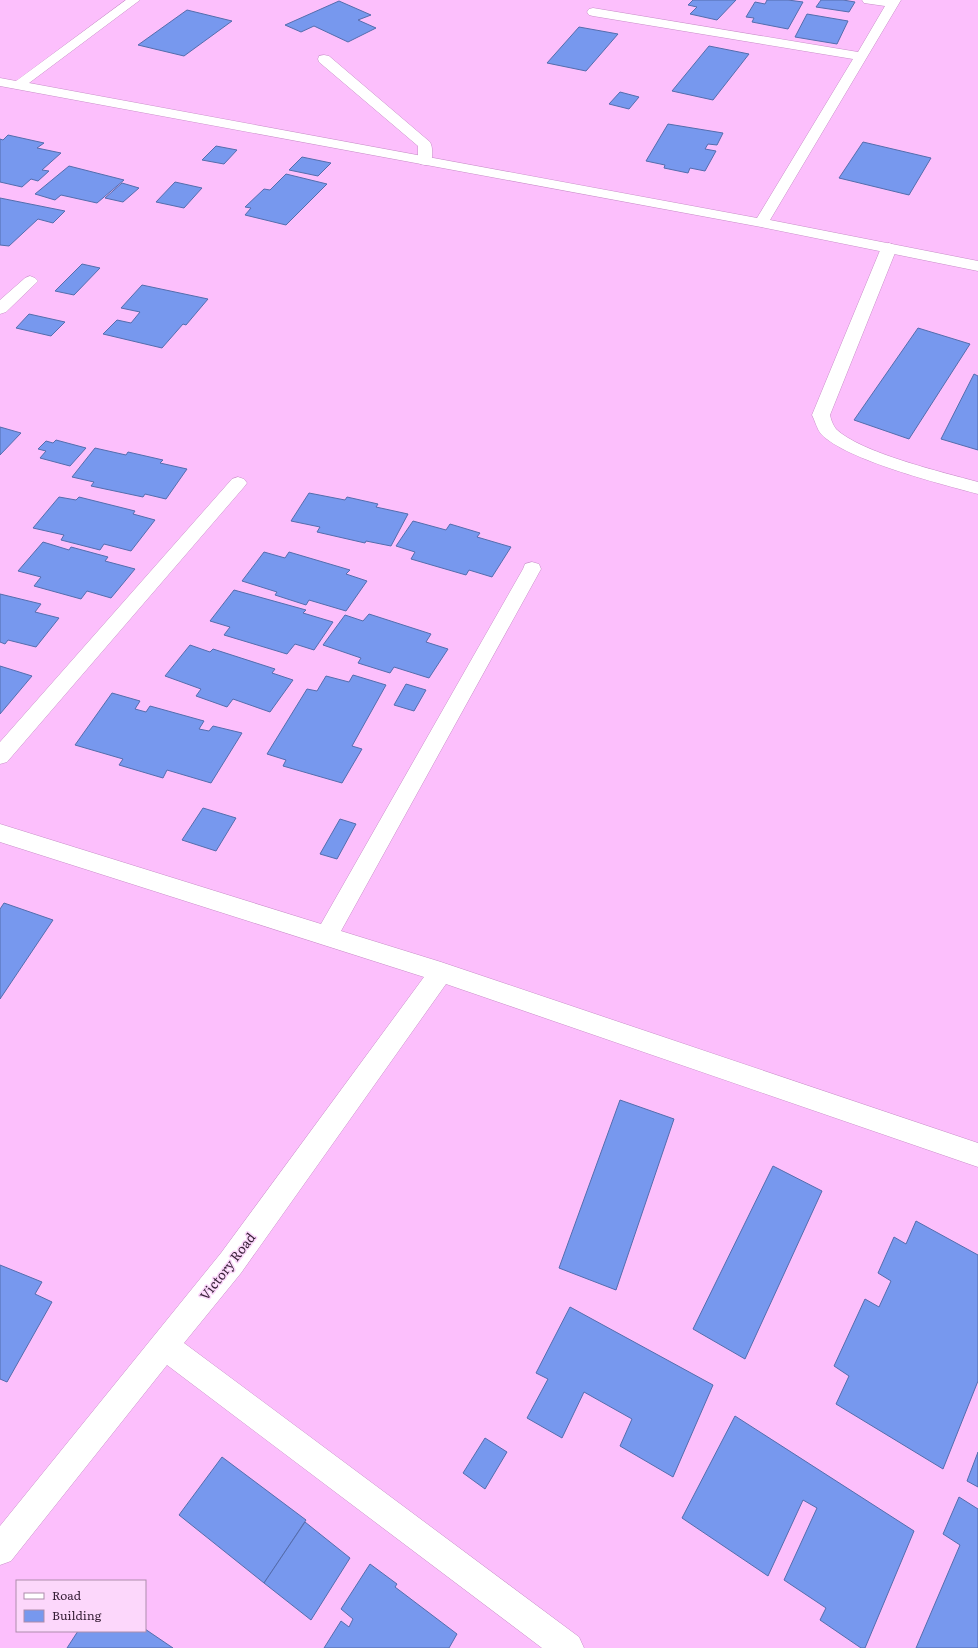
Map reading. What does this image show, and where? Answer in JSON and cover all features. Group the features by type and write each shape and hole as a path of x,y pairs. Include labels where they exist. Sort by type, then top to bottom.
{"street":[{"path":"19,85 134,0"},
{"path":"761,223 894,2 868,0"},
{"path":"593,12 861,56"},
{"path":"324,59 425,145 425,161"},
{"path":"0,82 761,223 978,266"},
{"path":"889,248 822,415 827,430 841,442 870,454 978,488"},
{"path":"0,309 30,281"},
{"path":"0,756 238,483"},
{"path":"326,936 532,569"},
{"path":"0,833 441,972 978,1155"},
{"name":"Victory Road","path":"0,1550 231,1262 441,972"},
{"path":"164,1346 568,1648"}],"building":[{"path":"693,0 736,0 717,20 690,14 697,7 688,5"},
{"path":"767,0 803,2 788,29 752,22 754,18 746,17 755,2 765,4"},
{"path":"821,0 843,0 855,2 849,12 816,7"},
{"path":"339,1 371,15 358,20 376,28 348,42 314,26 301,32 285,25"},
{"path":"187,10 232,21 184,56 138,45"},
{"path":"807,14 848,21 837,44 795,37"},
{"path":"579,27 618,34 586,71 547,63"},
{"path":"709,46 749,54 713,100 672,91"},
{"path":"620,92 639,97 629,109 609,104"},
{"path":"668,124 723,133 717,145 708,144 705,149 716,151 705,171 690,168 688,173 664,168 665,165 646,161"},
{"path":"8,135 44,143 37,148 61,153 42,170 49,171 38,181 31,179 22,187 0,182 0,139 3,140"},
{"path":"863,142 931,158 909,195 839,178"},
{"path":"216,146 237,150 224,164 202,160"},
{"path":"302,157 331,163 318,176 289,170"},
{"path":"69,166 124,180 97,203 61,195 55,200 35,194"},
{"path":"286,174 327,184 286,225 245,215 251,208 245,207 264,189 270,190"},
{"path":"175,182 202,188 184,208 156,202"},
{"path":"122,183 139,188 123,202 105,198"},
{"path":"0,198 65,211 53,223 38,219 9,246 0,245"},
{"path":"82,264 100,268 74,295 55,291"},
{"path":"142,285 208,299 186,325 183,324 162,348 103,334 117,320 131,323 140,312 121,308"},
{"path":"29,314 65,322 51,336 16,328"},
{"path":"918,328 970,344 909,439 854,420"},
{"path":"974,374 978,376 978,450 941,439"},
{"path":"0,427 21,433 0,455"},
{"path":"56,440 86,448 70,466 40,458 46,451 38,449 46,441 53,443"},
{"path":"95,448 126,455 128,452 163,460 160,463 187,469 166,499 145,494 143,497 91,486 94,482 72,477"},
{"path":"309,493 345,500 347,497 378,504 376,507 408,514 391,546 366,541 365,543 317,532 320,527 291,521"},
{"path":"59,497 76,500 79,497 135,511 133,514 155,520 131,551 104,544 100,550 61,540 64,535 33,528"},
{"path":"413,521 446,530 450,524 480,533 477,537 511,547 492,577 469,570 466,575 411,559 415,552 396,546"},
{"path":"43,542 69,550 71,547 108,557 105,561 135,569 111,598 87,591 81,599 34,586 41,577 18,571"},
{"path":"264,552 285,558 289,552 350,570 346,574 367,581 346,611 309,600 306,605 275,595 277,592 242,581"},
{"path":"234,590 306,610 303,613 333,622 314,650 295,644 287,654 224,635 230,627 210,621"},
{"path":"0,594 41,604 35,612 59,618 36,647 8,640 5,644 0,642"},
{"path":"369,614 431,634 426,642 448,649 429,678 394,667 390,673 358,663 361,658 323,645 345,615 363,621"},
{"path":"190,645 210,652 213,649 275,669 272,673 293,680 270,712 233,699 227,707 196,696 201,689 165,676"},
{"path":"0,666 32,676 0,714"},
{"path":"353,675 386,685 352,746 362,749 342,783 283,766 286,760 267,754 307,689 317,691 326,676 349,682"},
{"path":"406,684 426,690 414,711 394,705"},
{"path":"112,693 140,701 135,709 146,712 150,706 204,721 199,729 209,731 213,726 242,733 211,783 167,770 163,778 119,765 123,759 75,745"},
{"path":"203,808 236,818 216,851 182,840"},
{"path":"340,819 356,824 337,859 320,854"},
{"path":"4,903 53,920 0,999 0,909"},
{"path":"620,1100 674,1119 616,1290 559,1268"},
{"path":"773,1166 822,1191 745,1359 693,1329"},
{"path":"916,1221 978,1255 978,1381 943,1469 836,1404 849,1376 834,1366 865,1299 879,1307 891,1281 878,1273 894,1237 906,1244"},
{"path":"0,1265 42,1282 35,1294 52,1302 7,1382 0,1379"},
{"path":"570,1307 713,1385 673,1477 620,1446 632,1419 584,1392 562,1438 527,1418 548,1379 536,1373"},
{"path":"735,1416 914,1531 865,1648 861,1648 820,1620 826,1608 784,1580 817,1508 803,1500 768,1576 682,1518"},
{"path":"485,1438 507,1452 485,1489 463,1473"},
{"path":"978,1452 978,1487 967,1481"},
{"path":"222,1457 306,1520 264,1583 179,1515"},
{"path":"959,1497 978,1509 978,1648 916,1648 960,1545 943,1534"},
{"path":"305,1522 350,1558 311,1620 264,1583"},
{"path":"370,1564 397,1584 395,1587 457,1634 449,1648 324,1648 341,1621 349,1627 353,1619 341,1609"},
{"path":"146,1630 173,1648 67,1648 77,1632 146,1632"}]}
